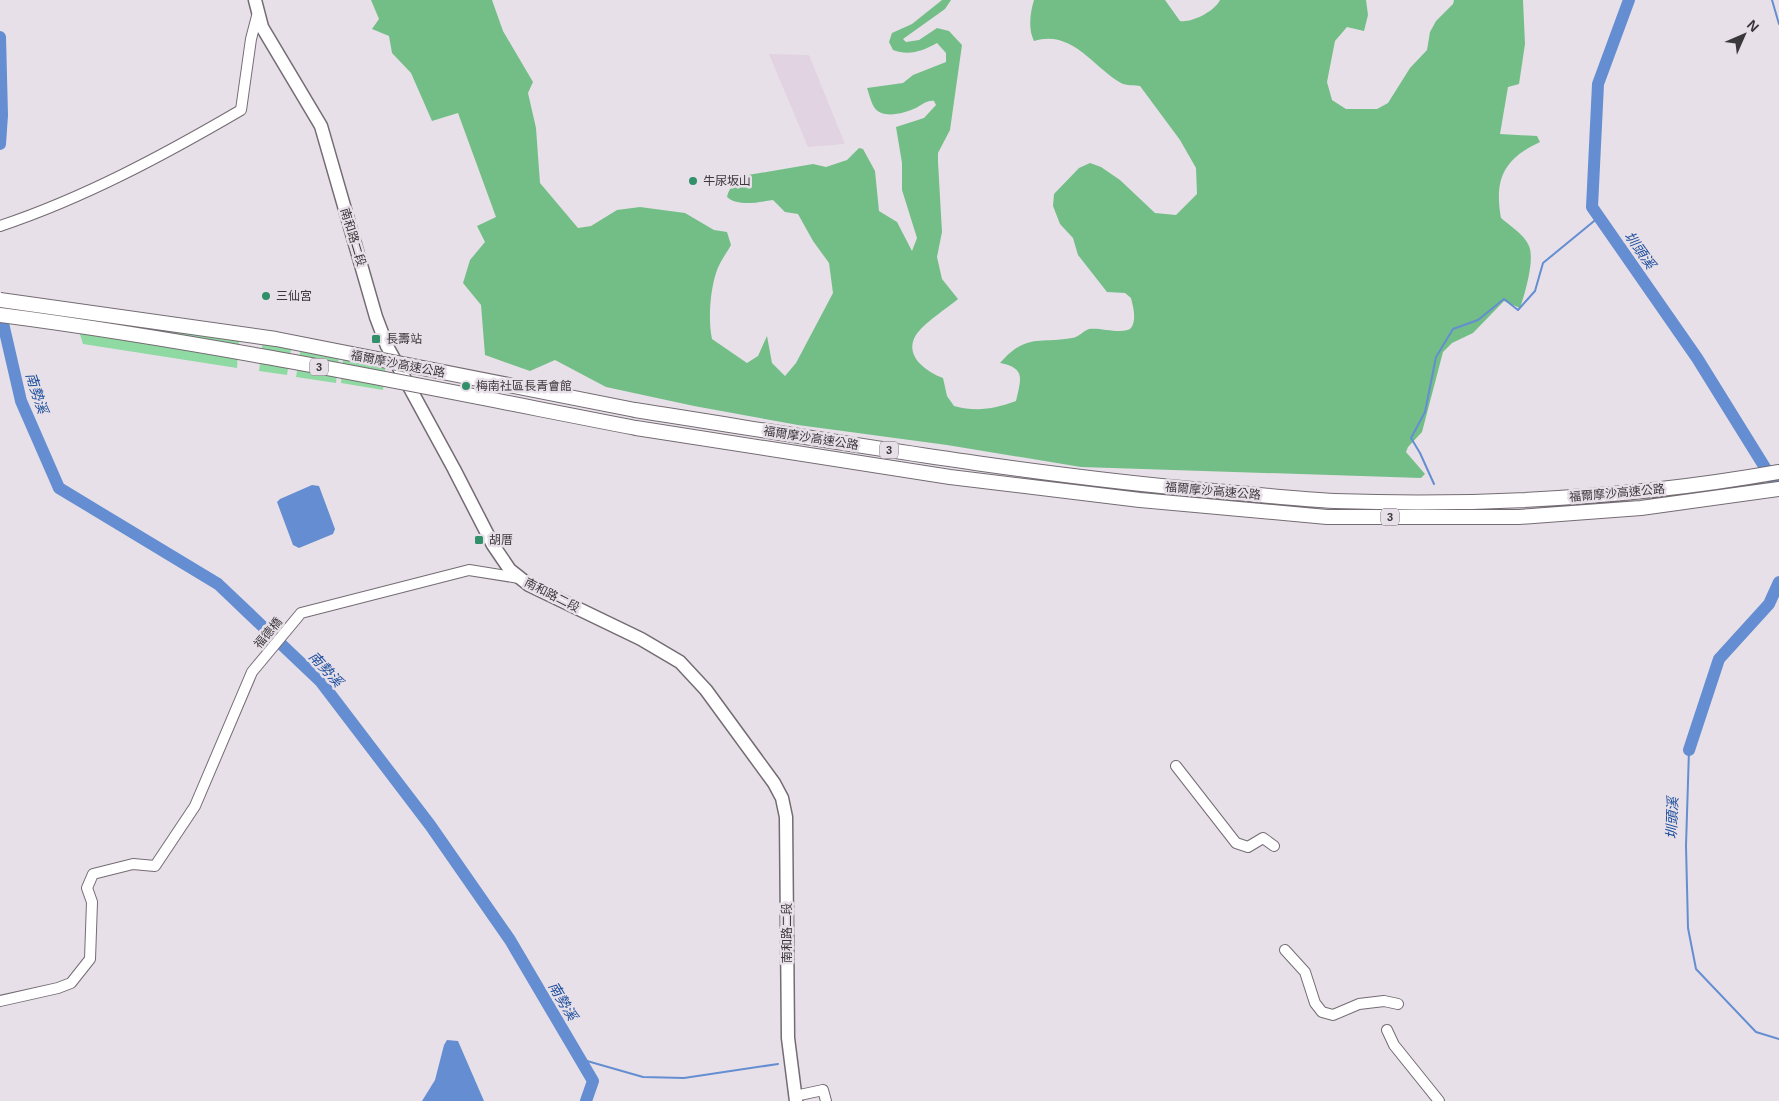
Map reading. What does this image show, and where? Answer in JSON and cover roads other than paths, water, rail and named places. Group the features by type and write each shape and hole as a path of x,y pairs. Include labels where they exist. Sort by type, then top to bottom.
{"highway":[{"name":"福爾摩沙高速公路","path":"0,300 276,340 635,410 956,460 1144,485 1334,501 1486,501 1637,493 1779,472"},
{"name":"福爾摩沙高速公路","path":"0,315 245,352 636,428 950,477 1140,500 1326,517 1518,517 1641,508 1779,489"}],"main road":[{"name":"南和路二段","path":"255,0 257,16 262,28 321,126 376,317 387,346 451,462 493,545 519,578 641,639 680,662 706,690 774,783 782,798 787,832 788,1038 796,1098"}],"street":[{"path":"0,226 34,214 177,148 241,110 251,39 257,16"},
{"name":"福德橋","path":"0,1001 58,988 71,983 90,959 92,902 87,888 93,874 133,864 156,866 195,806 252,672 301,613 470,570 519,578"},
{"path":"1176,766 1236,843 1248,847 1263,838 1274,846"},
{"path":"1285,950 1305,972 1315,1003 1322,1012 1333,1015 1359,1004 1384,1001 1398,1004"},
{"path":"1388,1030 1394,1045 1439,1101"},
{"path":"796,1098 823,1090 826,1101"}],"water":[{"path":"312,485 319,486 335,529 333,534 299,548 293,545 277,502"},
{"path":"447,1040 458,1041 484,1101 422,1101 435,1080"}],"waterway":[{"name":"圳頭溪","path":"1629,0 1598,84 1592,207 1697,358 1779,490"},
{"path":"1772,0 1779,24"},
{"name":"南勢溪","path":"0,37 2,115 0,144"},
{"path":"1434,484 1411,438 1425,412 1436,357 1453,329 1478,320 1504,299 1518,310 1535,291 1543,263 1599,217"},
{"name":"南勢溪","path":"0,310 21,401 59,488 218,584 321,682 430,825 510,940 593,1081 586,1101"},
{"name":"圳頭溪","path":"1689,750 1719,659 1769,604 1779,582"},
{"name":"圳頭溪","path":"1689,750 1686,846 1688,928 1696,969 1756,1032 1779,1039"},
{"path":"580,1059 643,1077 684,1078 778,1064"}],"place":[{"name":"牛尿坂山","path":"693,181"},
{"name":"三仙宮","path":"266,296"},
{"name":"長壽站","path":"376,339"},
{"name":"梅南社區長青會館","path":"466,386"},
{"name":"胡厝","path":"479,540"}]}
